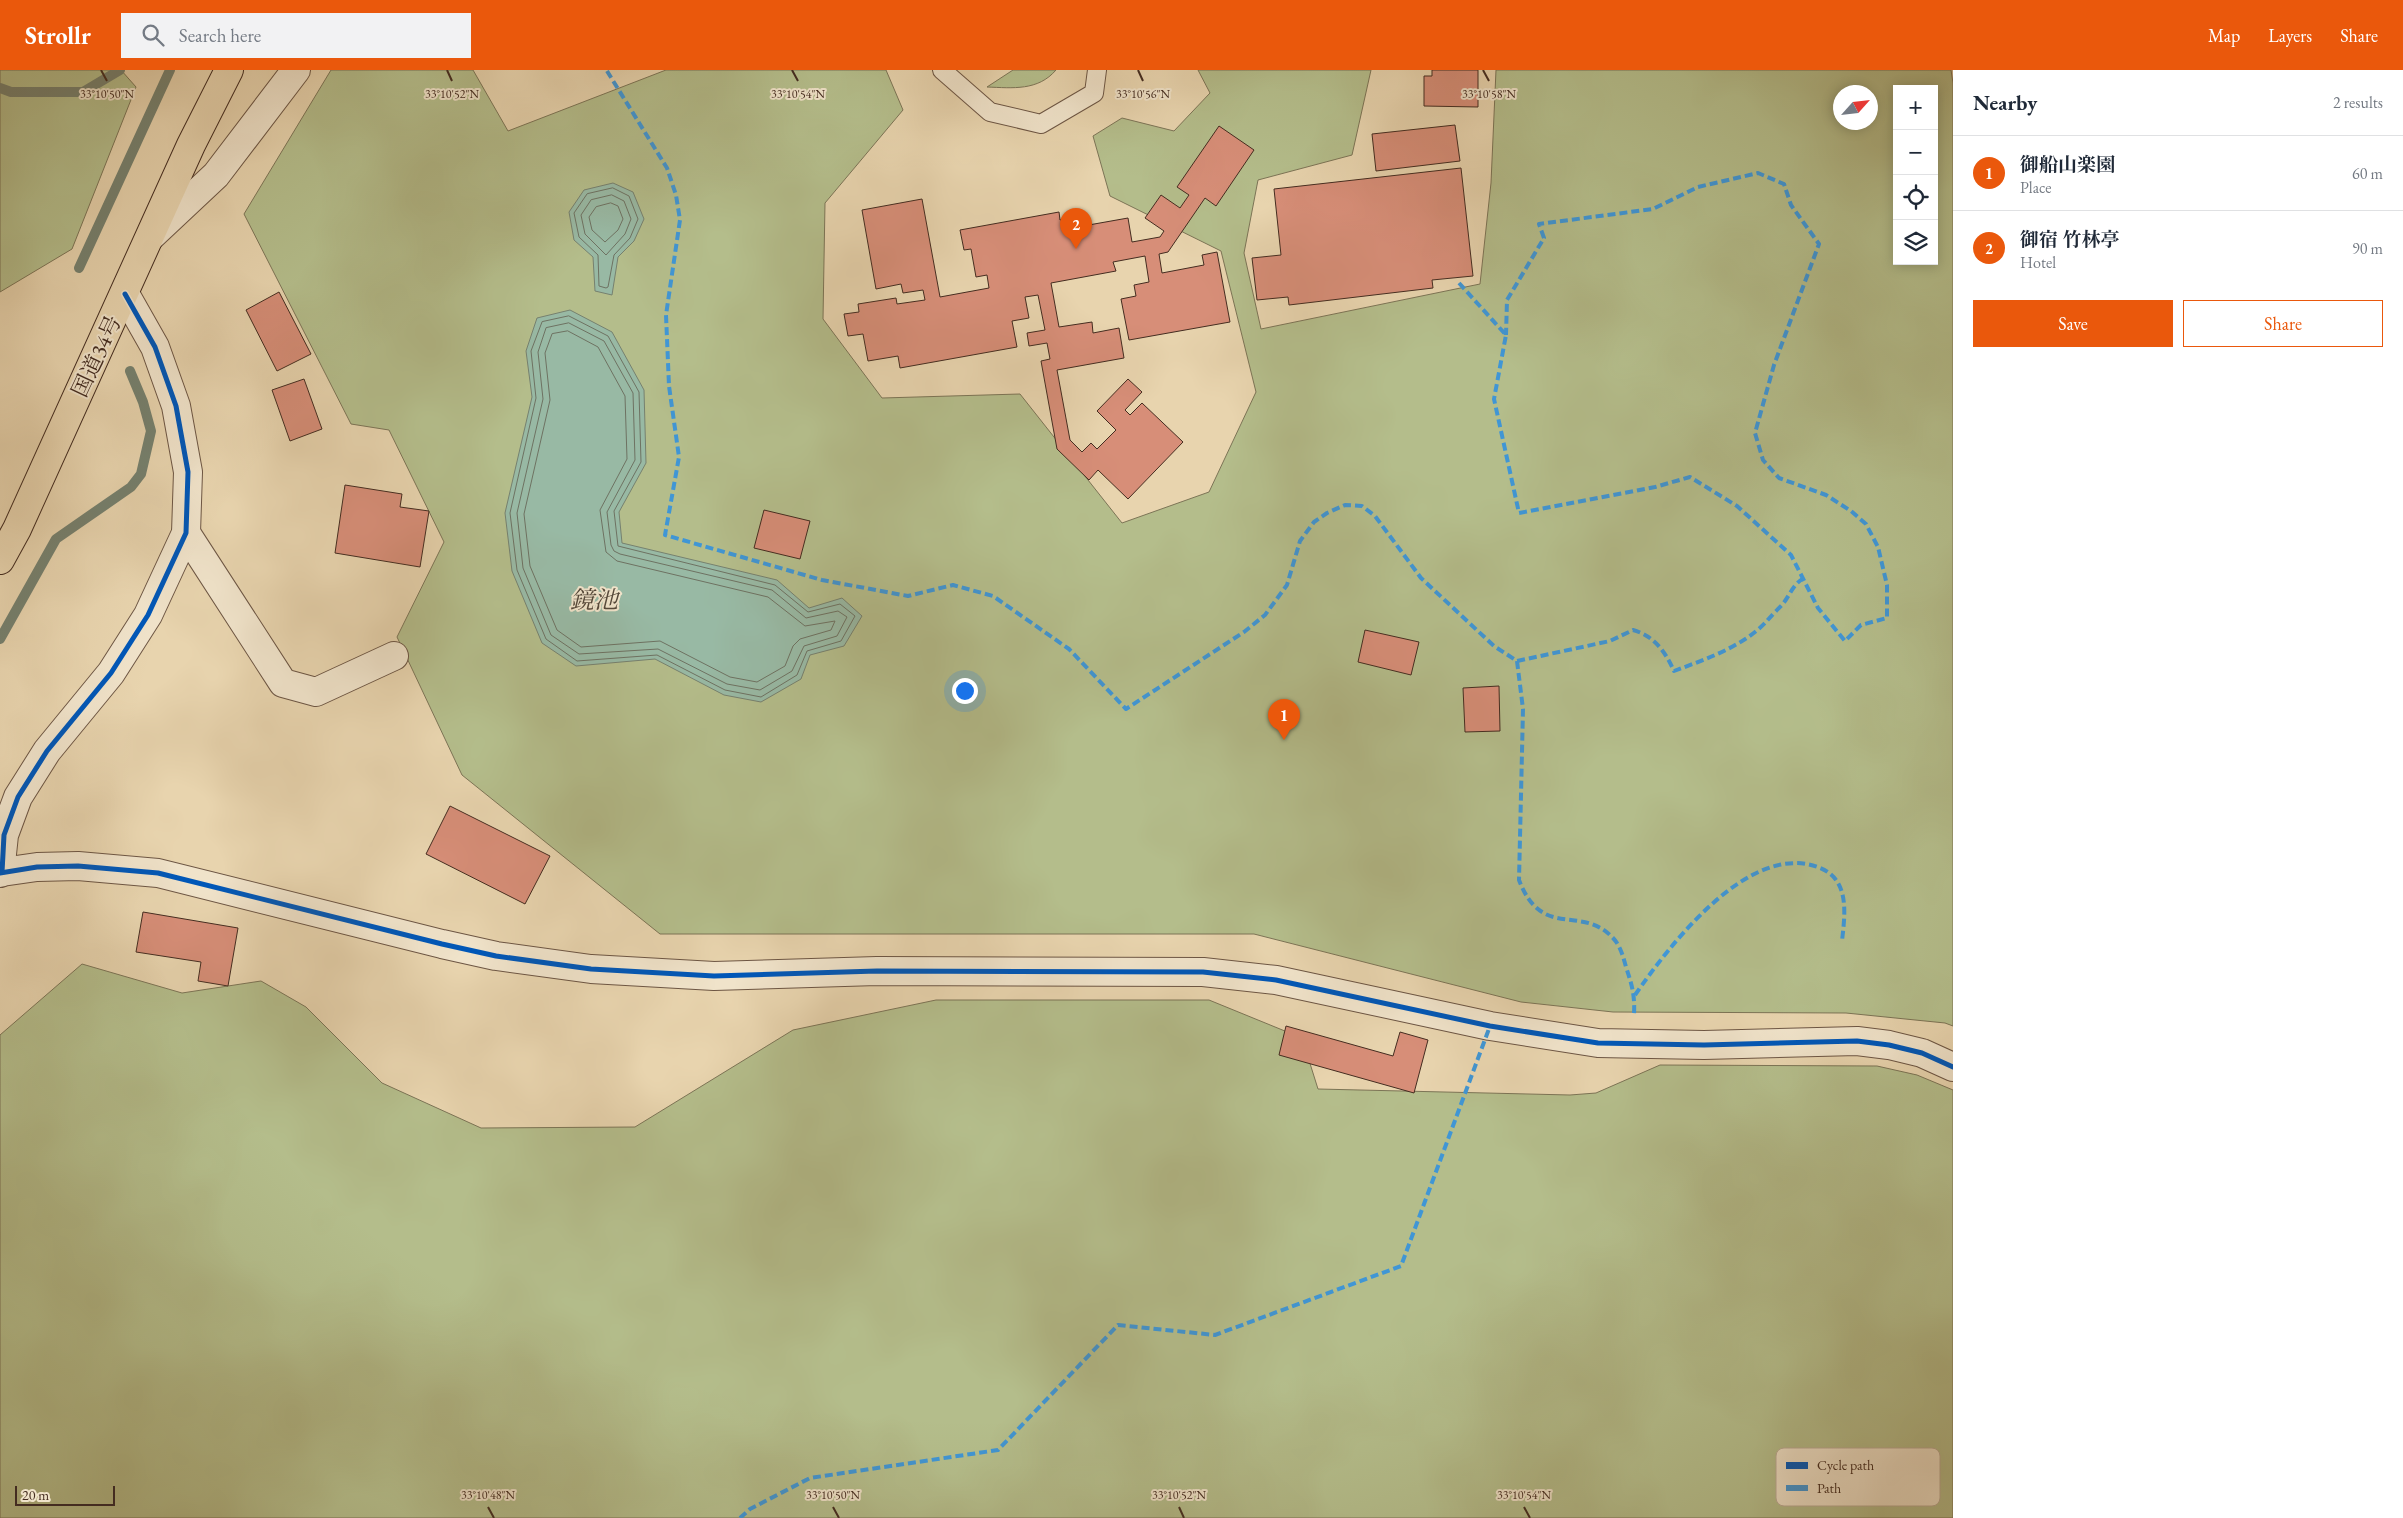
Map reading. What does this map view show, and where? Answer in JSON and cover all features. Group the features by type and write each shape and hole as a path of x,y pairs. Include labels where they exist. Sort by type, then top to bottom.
{"highway":[{"name":"国道34号","path":"0,560 17,530 191,145 229,70"}],"street":[{"path":"151,236 216,175 296,70"},
{"path":"125,294 155,348 176,406 188,472 186,533 143,624 111,673 47,751 18,797 4,835 1,873 37,867 78,866 158,873 496,956 591,969 714,976 877,971 1203,972 1239,974 1276,980 1490,1026 1589,1042 1704,1044 1858,1041 1889,1045 1922,1053 1953,1067"},
{"path":"186,533 283,683 316,692 394,656"}],"lane":[{"path":"942,70 990,112 1041,124 1094,93 1097,70"}],"shaded area":[{"path":"0,70 121,70 136,87 72,249 0,292"},
{"path":"331,70 473,70 508,131 666,70 886,70 903,110 825,203 823,319 882,398 1020,394 1122,523 1209,492 1256,392 1221,251 1110,196 1093,136 1122,118 1174,131 1210,93 1198,70 1371,70 1352,155 1258,180 1244,253 1261,329 1480,284 1491,183 1496,70 1951,70 1953,83 1953,1026 1945,1023 1846,1013 1613,1012 1521,1002 1254,934 660,934 462,775 397,637 444,542 389,430 351,424 244,214"},
{"path":"1013,70 1056,70 1049,77 1033,85 1016,88 987,87"},
{"path":"82,964 182,993 261,981 306,1007 382,1083 481,1128 635,1127 793,1030 936,1000 1209,1000 1302,1038 1318,1089 1570,1095 1596,1093 1660,1065 1877,1066 1917,1075 1953,1090 1953,1518 0,1518 0,1035"}],"water":[{"path":"613,183 633,192 644,219 634,241 618,257 612,295 595,291 593,257 574,240 569,212 584,190"},
{"name":"鏡池","path":"570,310 612,332 644,390 646,463 619,512 622,543 777,580 809,608 842,598 862,616 844,646 810,655 801,679 761,702 724,695 655,659 576,666 542,643 512,571 505,513 532,397 526,351 537,318"}],"building":[{"path":"1432,70 1478,70 1478,107 1424,106 1424,76 1432,76"},
{"path":"1455,125 1460,161 1376,171 1372,134"},
{"path":"1219,126 1254,150 1216,206 1205,198 1168,252 1159,254 1162,273 1204,265 1202,255 1217,252 1230,322 1129,340 1121,299 1136,296 1134,285 1149,282 1145,256 1113,262 1116,271 1051,283 1059,327 1092,322 1093,333 1119,328 1124,358 1057,370 1070,440 1082,452 1091,443 1097,449 1116,430 1097,411 1128,379 1142,392 1125,410 1130,415 1142,403 1183,442 1128,499 1098,470 1089,480 1057,449 1041,361 1050,359 1047,343 1029,346 1027,333 1045,330 1038,295 1025,297 1029,318 1012,321 1017,347 900,368 898,356 868,361 863,334 848,336 844,314 859,312 858,304 896,298 897,304 925,300 923,290 903,293 901,284 876,289 862,210 922,199 940,297 989,288 987,275 976,277 971,249 964,250 960,230 1059,212 1060,220 1082,216 1083,226 1128,218 1132,242 1160,237 1164,231 1145,218 1161,195 1180,208 1189,195 1177,187"},
{"path":"1461,168 1473,276 1432,280 1433,288 1289,305 1288,297 1257,300 1252,258 1281,255 1274,189"},
{"path":"279,292 311,354 277,371 246,310"},
{"path":"304,379 322,429 290,441 272,390"},
{"path":"345,485 402,494 400,507 429,511 420,567 335,553"},
{"path":"764,510 810,521 800,559 754,548"},
{"path":"1365,630 1419,642 1411,675 1358,662"},
{"path":"1499,686 1500,731 1465,732 1463,688"},
{"path":"450,806 550,856 525,904 426,854"},
{"path":"143,912 238,928 228,986 198,981 201,962 136,952"},
{"path":"1286,1026 1393,1056 1400,1032 1428,1040 1414,1093 1279,1055"}],"waterway":[{"path":"0,88 11,92 83,92 120,70"},
{"path":"79,268 170,70"},
{"path":"0,639 56,539 131,487 141,474 151,431 143,402 130,371"}],"marked path":[{"path":"607,71 667,168 676,195 680,220 666,315 669,386 679,457 665,535 822,580 908,596 953,585 993,596 1069,649 1126,709 1244,632 1265,615 1287,585 1300,541 1314,522 1327,513 1345,505 1362,506 1375,516 1421,578 1494,646 1517,661 1610,641 1633,630 1653,640 1667,657 1674,671 1723,651 1746,639 1766,622 1782,605 1794,587 1804,578"},
{"path":"1459,283 1506,335 1494,399 1519,513 1655,487 1690,477 1737,506 1791,555 1818,608 1845,641 1861,625 1887,618 1887,585 1878,547 1866,524 1851,511 1826,495 1779,478 1763,460 1755,433 1774,365 1819,244 1791,205 1784,184 1758,173 1698,187 1653,209 1539,224 1544,238 1507,300 1506,335"},
{"path":"1517,661 1523,709 1519,880 1528,898 1539,910 1550,916 1599,927 1614,939 1622,954 1631,985 1634,1015"},
{"path":"1635,995 1668,950 1714,902 1740,883 1766,869 1793,863 1820,868 1830,873 1837,881 1843,899 1842,941"},
{"path":"740,1518 750,1509 810,1478 998,1450 1118,1325 1215,1335 1401,1266 1490,1026"}],"cycle path":[{"path":"2,872 4,835 18,797 47,751 111,673 148,615 186,533 188,472 176,406 155,347 125,294"},
{"path":"0,873 37,867 78,866 158,873 496,956 591,969 714,976 877,971 1203,972 1276,980 1490,1026 1598,1043 1704,1045 1857,1041 1889,1045 1922,1053 1953,1067"}],"place":[{"name":"御宿 竹林亭","path":"1076,249"},
{"name":"御船山楽園","path":"1284,740"}]}
